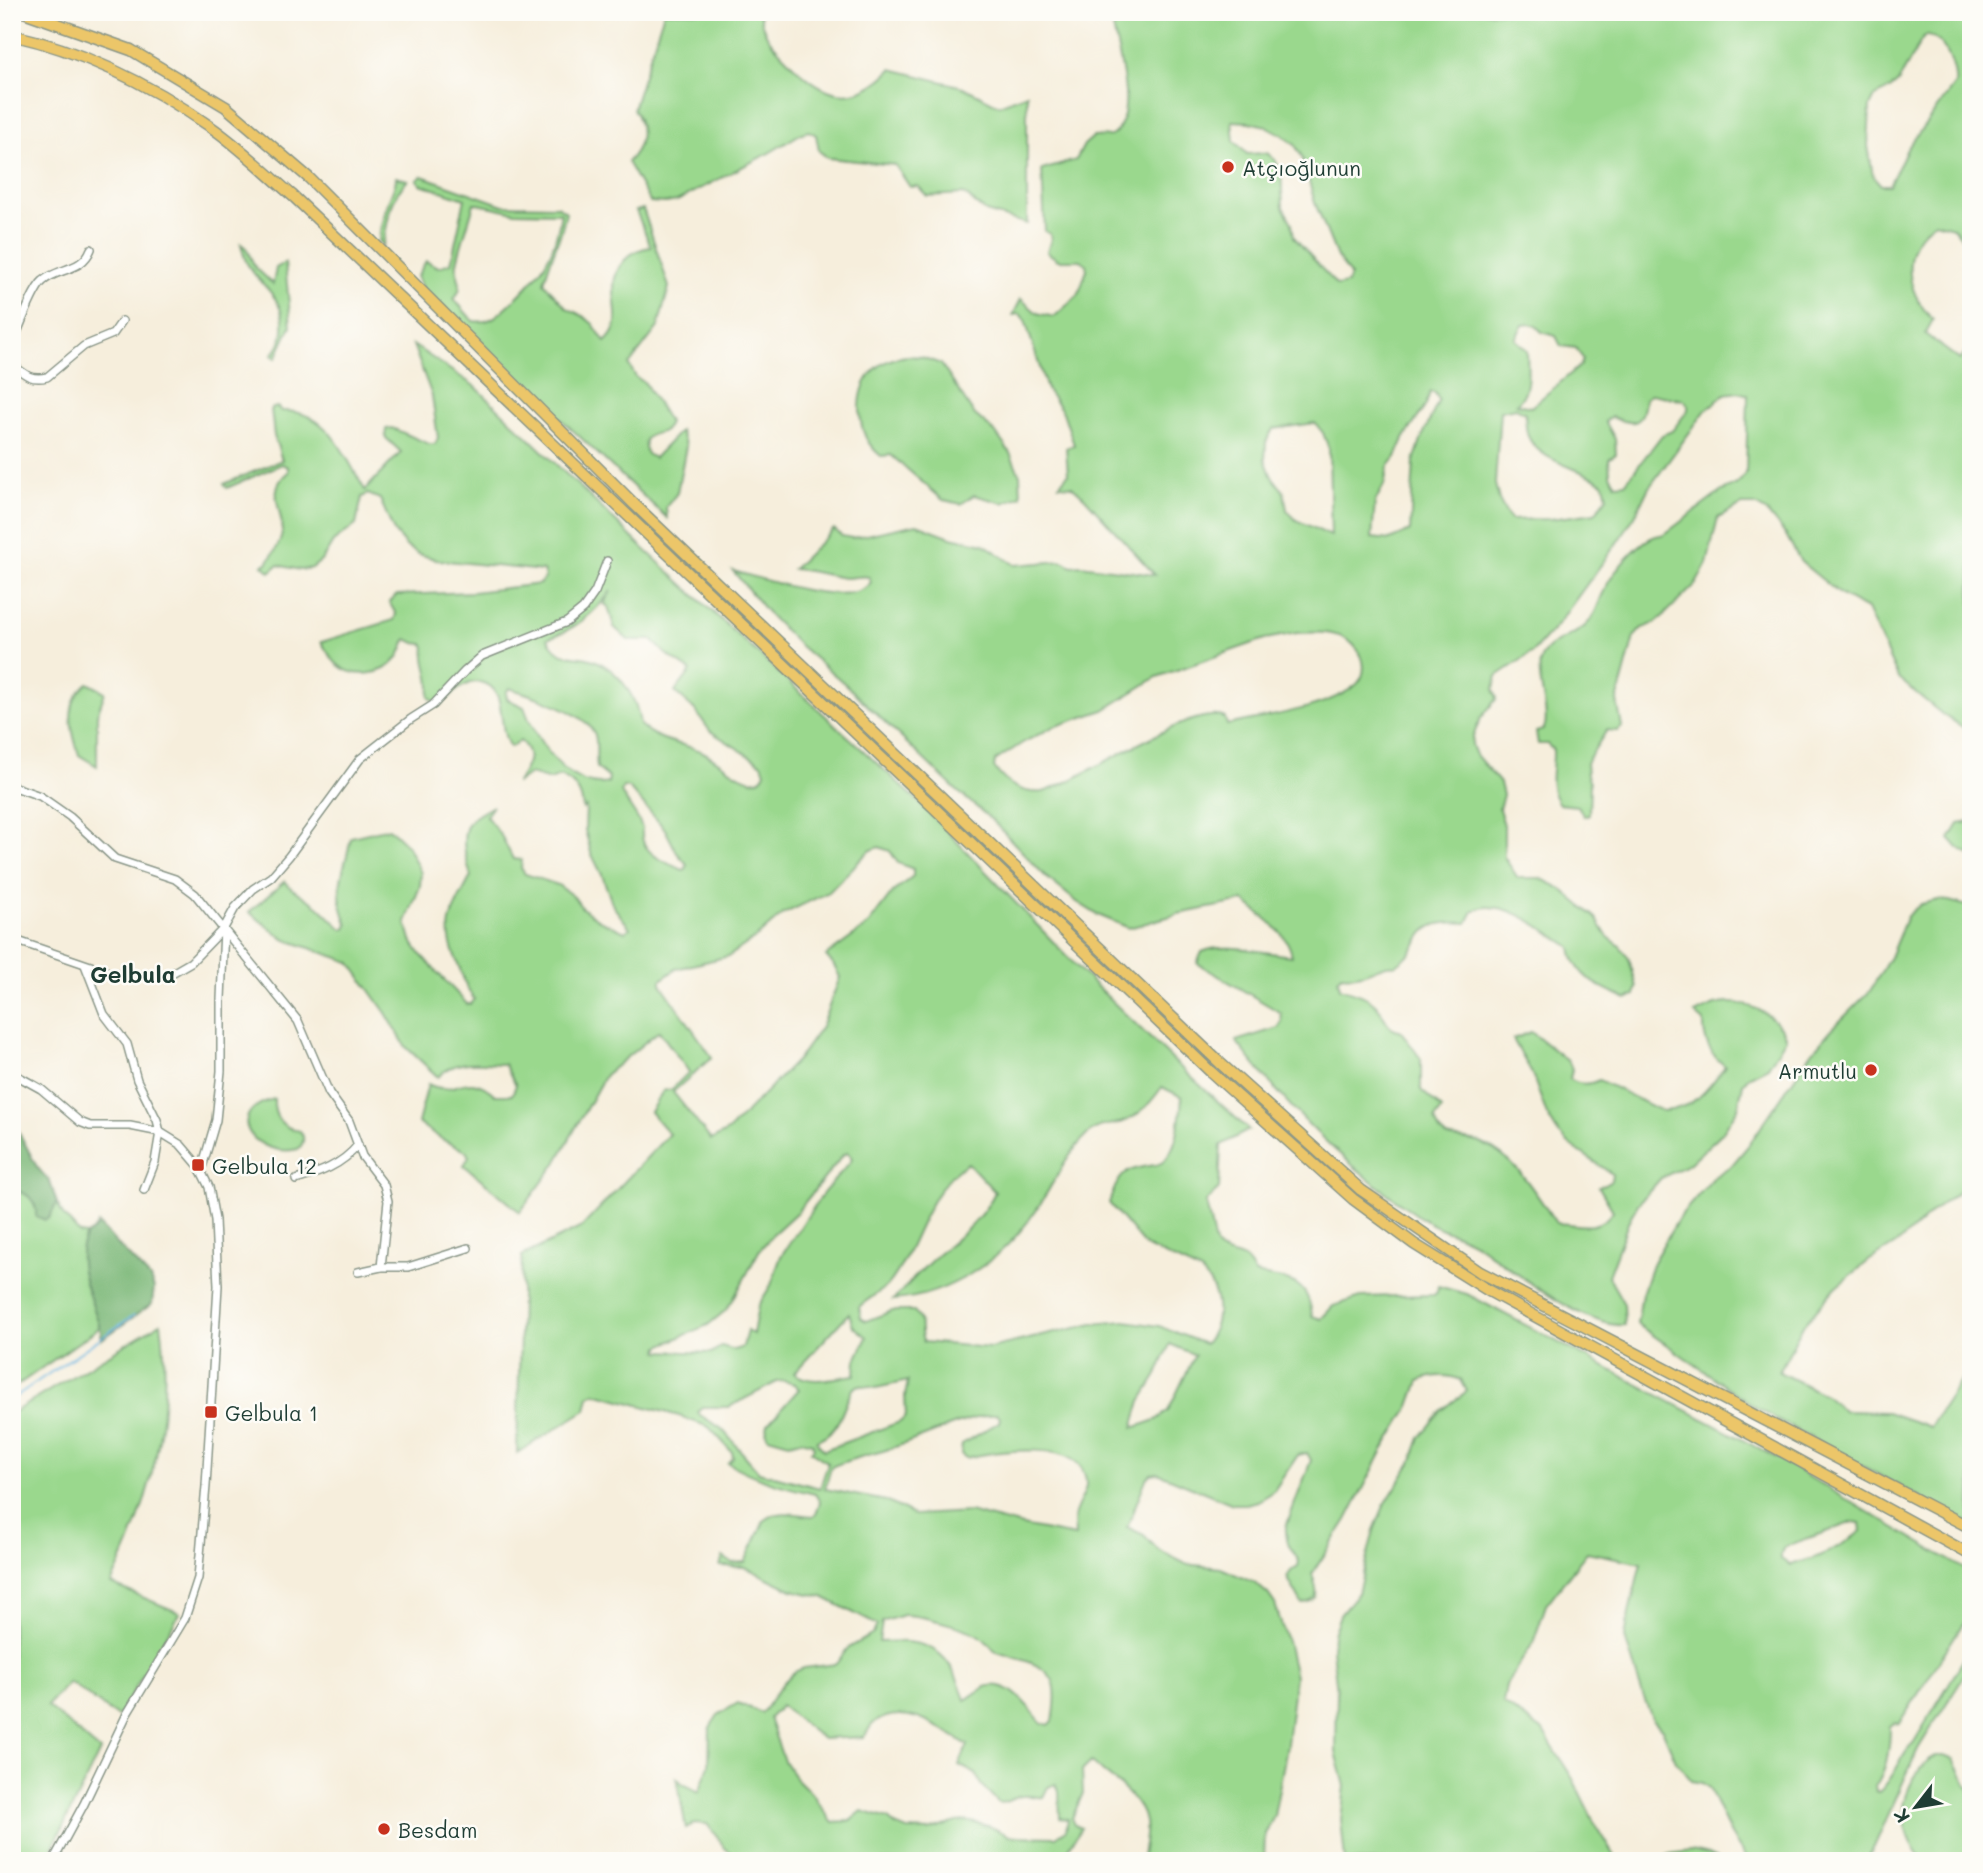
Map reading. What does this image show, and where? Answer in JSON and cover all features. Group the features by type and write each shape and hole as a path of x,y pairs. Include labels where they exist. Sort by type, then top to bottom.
{"highway":[{"path":"24,12 131,50 226,107 309,178 635,505 1220,1063 1361,1190 1480,1272 1971,1528"},
{"path":"12,35 31,39 120,72 211,127 293,196 1201,1062 1353,1199 1414,1244 1489,1291 1971,1555"}],"street":[{"path":"12,345 38,285 50,276 72,269 85,261 92,249"},
{"path":"12,364 27,377 47,377 83,346 113,334 122,321"},
{"path":"12,939 111,973 165,976 191,962 224,928 235,908 253,889 271,877 289,856 360,759 433,705 482,656 567,622 583,609 595,592 607,561"},
{"path":"12,786 40,796 70,817 115,859 176,879 195,894 298,1021 329,1093 349,1121 362,1156 384,1185 388,1201 381,1268"},
{"path":"201,1171 216,1121 220,1082 224,928"},
{"path":"85,965 104,1014 127,1044 137,1080 157,1120 160,1132 155,1162 144,1190"},
{"path":"12,1073 41,1089 80,1122 90,1126 130,1126 160,1132 181,1145 201,1171 209,1188 215,1220 218,1286 198,1578 185,1618 127,1714 53,1861"},
{"path":"296,1180 327,1170 351,1154 358,1145"},
{"path":"358,1272 381,1268 408,1268 468,1248"}],"green space":[{"path":"664,12 759,12 766,34 790,62 815,83 840,93 865,89 892,69 963,87 999,105 1027,94 1027,224 986,212 964,194 927,196 918,186 910,187 895,165 828,158 819,151 816,135 809,131 677,201 650,202 627,162 639,143 641,130 633,109"},
{"path":"1124,12 1971,12 1971,243 1966,243 1953,227 1935,222 1923,232 1915,244 1910,270 1916,296 1933,320 1925,334 1960,360 1971,346 1971,732 1943,715 1898,678 1867,609 1841,595 1801,562 1786,535 1767,512 1755,505 1742,505 1718,518 1707,564 1696,584 1656,623 1642,628 1634,637 1617,701 1622,727 1617,731 1607,730 1586,763 1590,782 1589,814 1584,816 1577,806 1559,804 1552,784 1553,750 1547,744 1538,744 1536,732 1543,730 1546,716 1540,662 1547,649 1589,622 1609,582 1634,551 1649,539 1666,533 1722,491 1737,484 1746,474 1748,395 1739,392 1725,394 1706,410 1648,489 1635,516 1557,625 1533,652 1497,676 1494,689 1497,698 1481,718 1473,736 1472,745 1476,755 1500,783 1503,795 1499,809 1504,825 1504,857 1518,878 1540,878 1560,888 1596,918 1607,936 1620,946 1629,959 1637,987 1635,995 1627,999 1591,981 1578,967 1571,947 1524,917 1510,911 1485,907 1473,911 1467,923 1436,925 1428,929 1406,957 1396,965 1384,965 1359,975 1342,975 1338,979 1340,988 1373,1002 1388,1023 1400,1030 1421,1059 1421,1090 1442,1109 1435,1119 1442,1134 1483,1144 1506,1159 1525,1178 1556,1223 1587,1226 1607,1218 1613,1211 1599,1187 1611,1180 1612,1174 1570,1145 1558,1133 1547,1115 1532,1074 1513,1039 1531,1032 1569,1062 1572,1069 1570,1079 1584,1084 1599,1080 1662,1111 1683,1107 1699,1097 1725,1066 1709,1047 1704,1022 1695,1014 1715,1005 1737,1004 1766,1014 1781,1029 1786,1038 1768,1067 1748,1077 1743,1083 1738,1108 1722,1133 1689,1164 1661,1178 1638,1204 1630,1218 1608,1276 1624,1304 1625,1325 1609,1324 1571,1308 1531,1284 1475,1243 1420,1217 1344,1158 1298,1114 1236,1041 1278,1028 1282,1022 1281,1013 1197,963 1202,952 1222,948 1292,956 1285,939 1266,918 1244,901 1178,914 1129,928 1098,915 1077,902 1046,877 993,821 799,645 771,617 733,571 805,590 845,594 861,590 871,582 869,577 846,578 793,569 834,529 842,536 852,538 917,524 951,537 984,544 1015,565 1063,561 1072,566 1155,575 1085,498 1072,486 1059,485 1068,474 1066,448 1074,445 1063,412 1047,390 1025,320 1020,314 1013,315 1021,299 1037,313 1054,317 1078,295 1087,270 1086,264 1081,260 1058,260 1047,252 1051,239 1050,234 1045,231 1042,170 1076,160 1084,145 1093,137 1111,136 1119,127 1124,115 1125,101 1122,69 1113,27 1124,17","holes":["1925,36 1938,41 1948,54 1954,70 1955,84 1907,149 1889,185 1881,185 1873,176 1868,146 1870,106 1875,96 1898,82","1232,121 1266,126 1295,145 1302,157 1315,203 1337,257 1350,275 1347,284 1337,286 1294,237 1292,223 1283,207 1281,171 1275,160 1267,153 1247,154 1234,141","1523,325 1536,326 1542,332 1556,336 1561,346 1576,348 1583,359 1581,365 1531,407 1516,404 1527,386 1528,372 1527,350 1515,339","1430,392 1435,393 1439,400 1414,461 1410,531 1390,540 1372,538 1375,502 1384,485 1388,467 1426,405","1651,394 1684,400 1688,405 1688,410 1672,431 1662,435 1625,483 1616,484 1610,475 1609,459 1616,454 1615,439 1605,421 1611,417 1626,422 1636,421 1644,408 1645,399","1516,408 1525,413 1527,433 1542,453 1604,484 1607,497 1595,513 1550,519 1510,520 1499,500 1495,484 1500,411","1315,423 1323,433 1329,449 1331,536 1296,520 1287,510 1284,492 1271,475 1265,459 1266,442 1273,429","1313,632 1345,638 1360,653 1364,666 1357,684 1331,699 1227,725 1225,718 1210,716 1189,721 1043,792 1015,787 994,767 995,761 1024,742 1053,727 1104,710 1157,677 1265,639"]},
{"path":"422,176 503,205 557,206 566,212 544,283 567,308 593,324 605,342 616,324 616,273 630,255 651,247 636,211 643,209 669,287 658,327 629,365 636,377 645,383 669,423 665,431 648,436 645,443 647,454 654,458 680,431 686,446 677,493 666,507 667,518 423,291 417,276 426,261 438,267 451,263 465,199 420,184 417,180","holes":["474,203 515,212 561,213 551,252 539,273 503,311 490,320 473,321 454,299 460,289 457,263"]},
{"path":"396,177 408,180 393,203 383,246 379,241 381,228"},
{"path":"241,244 246,248 255,267 273,284 276,268 285,263 291,326 276,358 272,355 283,334 281,310 248,265"},
{"path":"413,345 476,387 641,546 917,800 1086,976 1249,1130 1221,1145 1219,1189 1206,1202 1215,1244 1219,1250 1244,1259 1255,1274 1286,1280 1301,1287 1310,1303 1312,1316 1321,1319 1333,1306 1361,1297 1434,1295 1438,1286 1467,1294 1777,1458 1971,1573 1971,1619 1962,1625 1899,1724 1890,1726 1887,1757 1875,1786 1876,1791 1879,1792 1889,1780 1971,1647 1971,1664 1918,1749 1874,1847 1865,1861 1748,1861 1731,1835 1709,1788 1692,1781 1676,1761 1663,1731 1652,1718 1642,1693 1625,1638 1641,1563 1587,1552 1546,1605 1533,1643 1506,1685 1503,1703 1542,1730 1573,1779 1617,1861 1345,1861 1341,1819 1345,1786 1336,1752 1337,1691 1333,1634 1340,1615 1358,1593 1374,1530 1384,1506 1411,1463 1420,1438 1441,1411 1467,1391 1461,1380 1445,1376 1419,1381 1410,1406 1382,1452 1347,1520 1312,1574 1316,1594 1313,1600 1302,1604 1287,1577 1298,1566 1299,1561 1289,1545 1286,1527 1311,1460 1307,1453 1298,1455 1273,1492 1258,1501 1246,1504 1233,1504 1158,1473 1151,1474 1146,1479 1127,1527 1144,1535 1158,1550 1186,1564 1221,1568 1255,1583 1275,1604 1295,1677 1286,1752 1274,1816 1265,1834 1264,1861 1142,1861 1145,1827 1143,1813 1131,1796 1091,1762 1082,1771 1083,1793 1072,1818 1075,1825 1081,1828 1061,1861 742,1861 726,1849 707,1824 694,1823 686,1829 677,1778 699,1792 709,1765 710,1727 718,1715 738,1703 762,1713 794,1672 836,1664 847,1649 873,1634 877,1625 823,1597 792,1590 745,1567 720,1566 723,1557 732,1563 745,1562 764,1521 770,1517 787,1513 813,1516 820,1502 815,1494 770,1482 728,1463 733,1458 732,1452 709,1427 595,1393 589,1396 586,1410 517,1453 522,1256 582,1227 669,1134 650,1112 663,1091 672,1089 689,1072 659,1031 605,1075 555,1165 520,1212 464,1165 469,1157 466,1151 418,1123 428,1084 446,1088 476,1084 495,1095 512,1095 516,1085 504,1064 460,1064 438,1077 406,1047 350,962 284,939 249,912 285,881 318,906 342,929 346,929 348,925 340,901 340,890 351,837 389,828 407,845 421,873 420,886 406,922 411,940 421,955 467,1004 470,1004 474,999 465,984 451,946 449,925 471,876 464,846 465,831 472,819 493,806 486,816 502,837 513,859 522,860 521,868 525,874 558,885 599,920 625,932 630,928 613,906 591,853 585,830 586,807 583,809 577,789 570,781 560,776 550,780 530,774 516,784 528,762 528,752 520,741 510,747 493,688 479,682 466,685 439,706 429,697 430,682 423,644 407,639 399,656 385,669 360,674 337,664 321,642 394,620 396,614 389,602 397,595 473,592 540,584 545,578 543,571 438,560 419,554 407,547 394,532 380,499 368,494 362,497 356,525 333,542 322,560 312,568 300,570 278,565 270,572 263,565 272,556 281,536 282,524 277,494 288,467 282,464 227,488 224,484 282,460 274,436 271,409 277,407 281,411 297,412 323,426 342,449 365,490 401,452 385,437 386,429 392,428 435,444 438,438 432,396","holes":["611,591 604,604 608,606 614,627 628,640 652,640 666,654 691,671 675,692 695,710 710,731 762,764 765,772 762,778 746,778 705,753 647,731 640,725 636,705 626,686 612,671 594,660 556,650 548,638 575,626","509,688 570,712 590,727 596,739 597,768 609,778 608,783 580,779 567,771 545,748 524,707 507,699","623,787 629,788 665,829 677,853 687,864 686,869 665,862 646,847 637,817 621,792","879,847 890,851 898,863 913,869 913,876 893,892 867,926 826,956 840,977 821,1027 798,1059 728,1131 711,1140 673,1092 712,1057 661,984 661,980 676,969 729,956 783,914 829,892 869,851","1162,1087 1182,1097 1178,1130 1170,1154 1162,1163 1140,1167 1122,1177 1109,1203 1145,1246 1201,1272 1208,1280 1216,1298 1217,1317 1205,1344 1159,1326 1125,1321 1093,1324 990,1348 924,1342 921,1323 914,1311 892,1311 866,1321 861,1318 859,1307 889,1284 908,1253 932,1203 953,1174 968,1163 995,1192 971,1226 893,1300 935,1291 954,1283 991,1260 1021,1230 1072,1152 1088,1134 1100,1127 1129,1119 1154,1098","848,1153 851,1161 824,1192 781,1256 771,1285 758,1306 753,1334 747,1330 743,1347 734,1350 722,1346 711,1353 659,1351 660,1346 708,1325 725,1311 759,1251 797,1212 844,1154","849,1313 853,1326 867,1337 856,1360 855,1375 823,1380 808,1379 794,1373","1170,1344 1195,1355 1168,1411 1156,1420 1133,1428 1141,1401 1157,1375","908,1381 905,1396 906,1416 900,1422 824,1450 817,1440 836,1425 853,1389 859,1385 876,1388","777,1382 794,1384 799,1389 768,1424 766,1433 768,1437 789,1443 801,1440 813,1443 814,1448 811,1451 828,1463 820,1488 759,1472 722,1429 700,1415 698,1412 702,1407 729,1407","997,1414 1000,1418 999,1422 962,1444 961,1454 966,1458 996,1452 1036,1451 1055,1453 1071,1459 1082,1468 1086,1487 1074,1516 1075,1536 969,1512 914,1515 886,1501 825,1489 831,1467 953,1425","1853,1522 1860,1523 1861,1531 1827,1553 1790,1565 1781,1559 1784,1547","903,1615 930,1619 974,1633 997,1652 1029,1662 1048,1673 1055,1688 1053,1721 1049,1725 1042,1723 1019,1697 997,1686 986,1687 965,1700 953,1669 936,1651 925,1646 879,1642 882,1622","781,1706 823,1739 864,1737 873,1724 886,1717 910,1716 935,1725 968,1745 959,1765 976,1774 981,1785 999,1803 1020,1796 1043,1797 1048,1787 1056,1784 1060,1818 1068,1819 1066,1830 1056,1837 1010,1836 989,1826 966,1821 929,1831 907,1830 888,1819 862,1811 850,1821 832,1822 814,1796 784,1761 769,1718"]},
{"path":"908,356 922,357 941,364 974,414 995,432 1010,453 1020,475 1021,496 1003,503 974,495 961,504 943,500 891,455 881,456 872,447 863,431 860,412 866,381 878,367"},
{"path":"88,683 105,692 97,715 97,766 79,755 71,717 75,699"},
{"path":"1971,822 1971,856 1950,839 1959,824"},
{"path":"1938,900 1971,907 1971,1181 1902,1240 1870,1260 1836,1287 1804,1324 1779,1372 1827,1396 1843,1411 1887,1412 1930,1427 1971,1365 1971,1516 1968,1524 1760,1410 1637,1324 1642,1294 1653,1262 1680,1216 1714,1177 1732,1165 1812,1052 1870,991 1890,957 1907,916 1921,904"},
{"path":"274,1099 275,1111 280,1121 302,1133 302,1145 298,1149 270,1148 258,1142 250,1133 246,1124 248,1115 257,1106"},
{"path":"12,1119 37,1167 50,1182 57,1203 49,1218 45,1220 36,1216 35,1206 27,1195 12,1191 12,1150 15,1146 12,1141"},
{"path":"12,1191 29,1197 37,1212 49,1218 57,1203 63,1215 80,1234 86,1235 82,1246 82,1269 100,1327 12,1389"},
{"path":"98,1224 150,1278 154,1288 152,1304 102,1339 81,1261 86,1235"},
{"path":"161,1323 164,1391 156,1457 138,1521 111,1584 180,1613 118,1717 69,1682 47,1706 100,1751 46,1861 12,1861 12,1413"},
{"path":"1936,1756 1954,1760 1971,1791 1971,1861 1923,1861 1906,1830 1904,1808 1910,1786 1922,1767"},
{"path":"1690,1851 1709,1855 1720,1861 1653,1861 1670,1854"}],"waterway":[{"path":"12,1399 134,1315"}],"place":[{"name":"Atçıoğlunun","path":"1228,167"},
{"name":"Armutlu","path":"1871,1070"},
{"name":"Gelbula 12","path":"198,1165"},
{"name":"Gelbula 1","path":"211,1412"},
{"name":"Besdam","path":"384,1829"}],"district":[{"name":"Gelbula","path":"133,974"}]}
